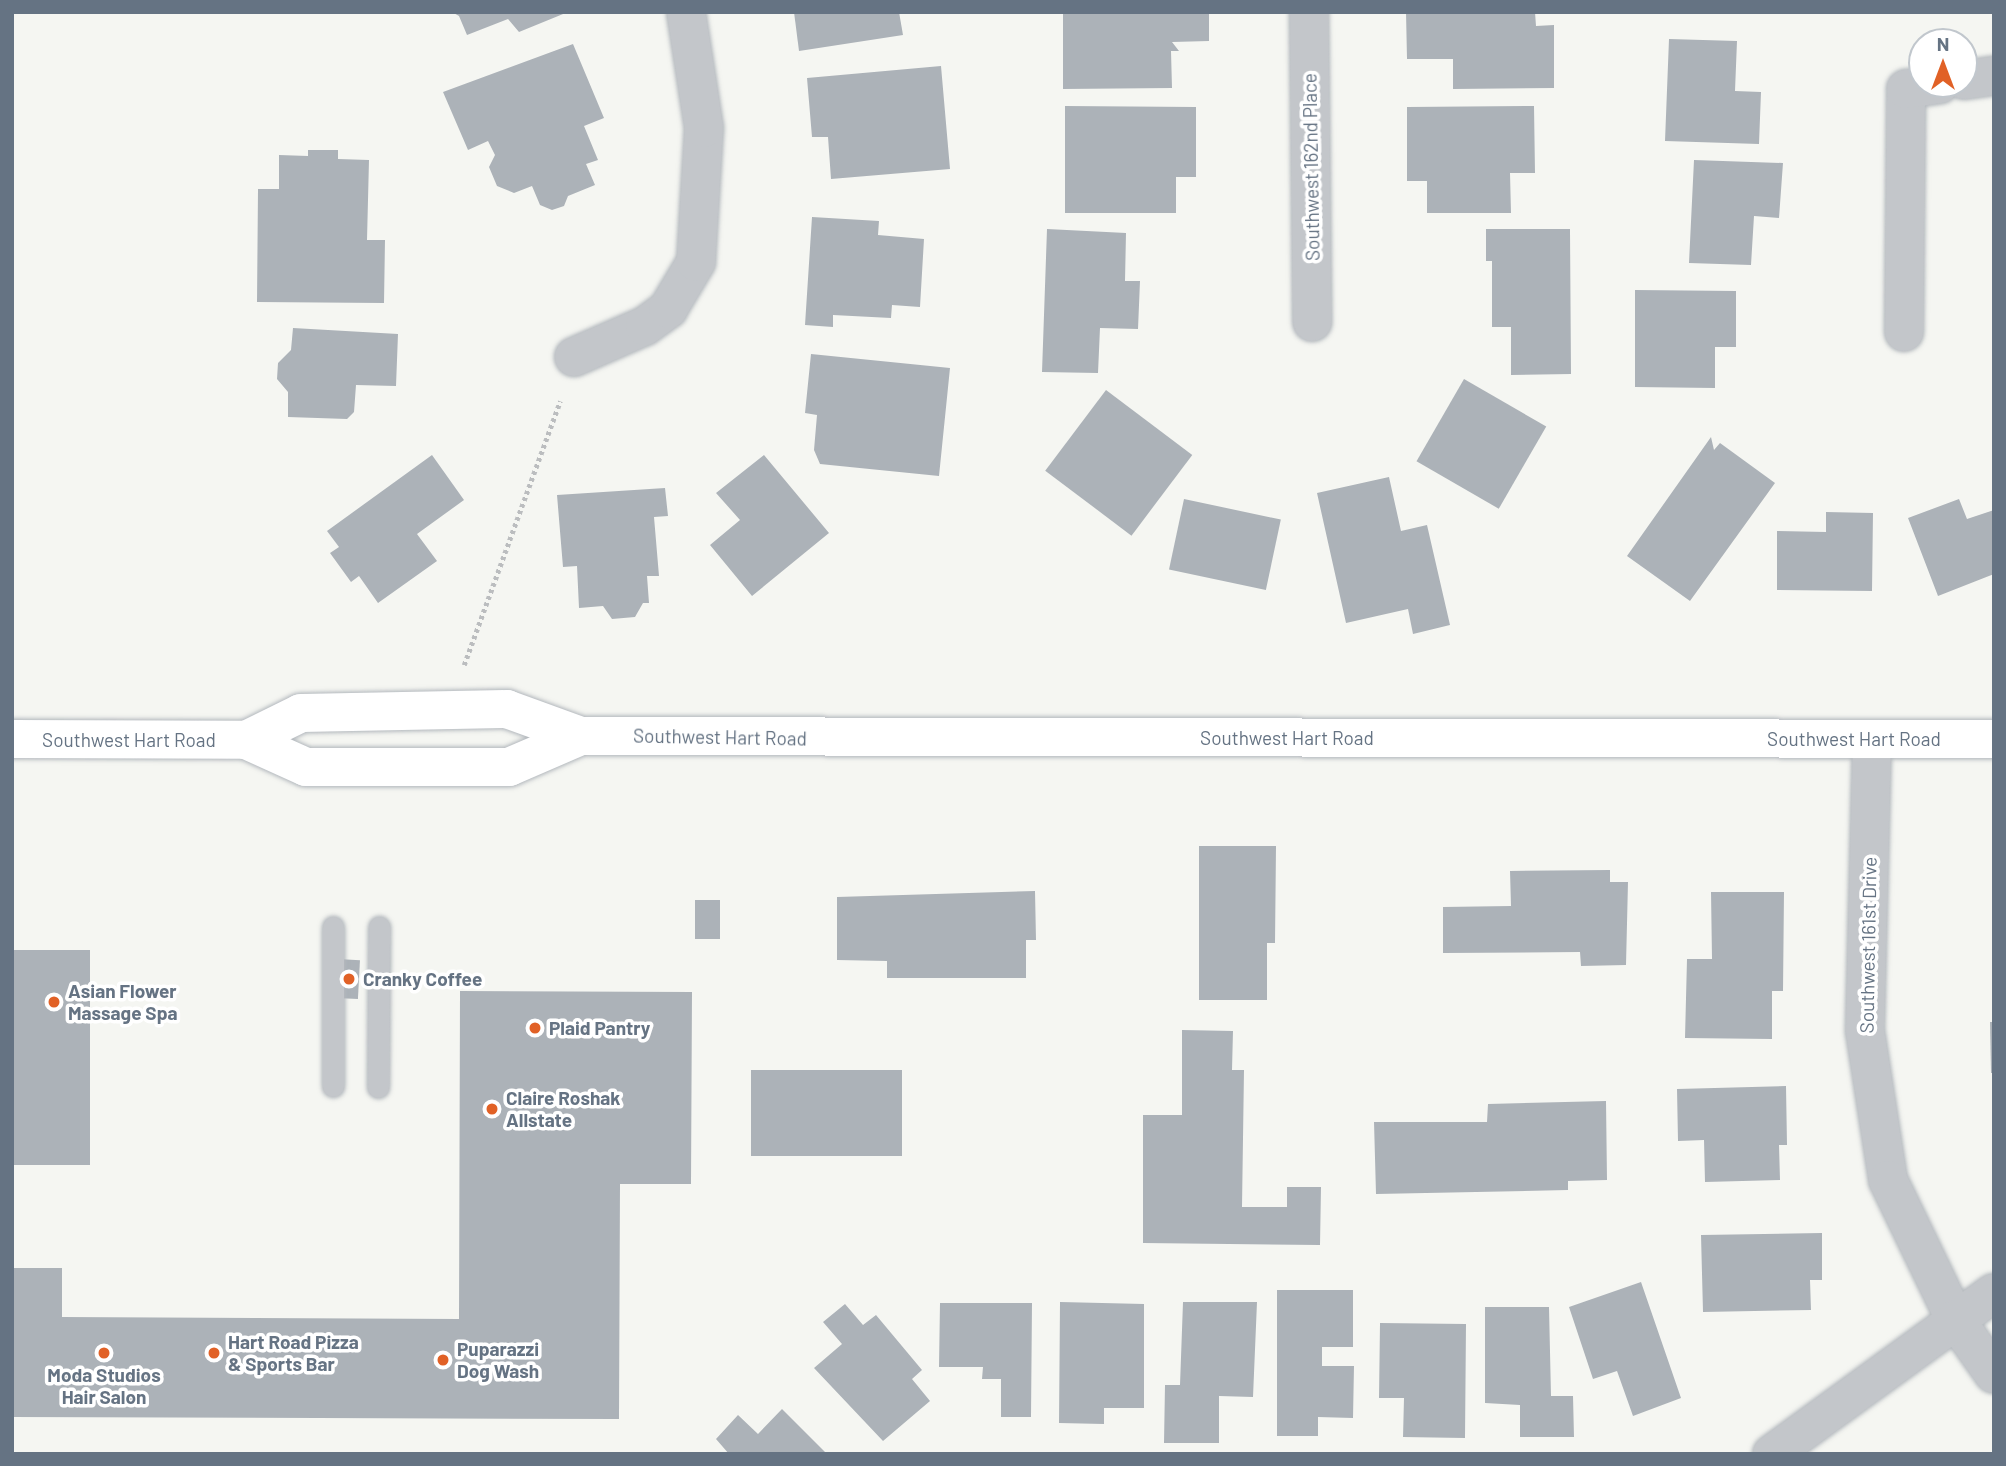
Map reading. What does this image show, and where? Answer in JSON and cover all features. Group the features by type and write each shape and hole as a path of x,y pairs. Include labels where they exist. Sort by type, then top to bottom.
{"main road":[{"name":"Southwest Hart Road","path":"246,740 301,713 507,709 581,736 1994,739"},
{"name":"Southwest Hart Road","path":"12,739 246,740 306,768 509,767 581,736"}],"street":[{"path":"574,357 645,326 668,309 696,262 704,128 686,12"},
{"name":"Southwest 162nd Place","path":"1310,12 1312,321"},
{"path":"1903,332 1908,89"},
{"name":"Southwest 161st Drive","path":"1872,739 1865,1031 1888,1180 1955,1319 1994,1374"},
{"path":"1772,1454 1994,1293"}],"lane":[{"path":"333,926 333,1086"},
{"path":"378,1087 379,926"}],"path":[{"path":"468,710 465,657 542,456 574,357"}],"building":[{"path":"452,12 568,12 519,32 508,19 467,35 459,16"},
{"path":"794,12 899,12 903,35 799,51"},
{"path":"1063,12 1209,12 1209,41 1172,42 1179,51 1171,51 1172,88 1063,89"},
{"path":"1406,12 1535,12 1536,26 1554,25 1554,88 1453,89 1453,59 1407,59"},
{"path":"1669,39 1737,41 1735,91 1761,92 1759,144 1665,141"},
{"path":"573,44 604,118 584,126 598,160 586,164 595,185 568,196 564,206 552,210 540,205 532,186 514,193 497,186 489,167 495,155 488,141 468,150 443,92"},
{"path":"941,66 950,169 831,179 828,137 812,137 807,78"},
{"path":"1065,106 1196,107 1196,177 1176,177 1176,213 1065,213"},
{"path":"1534,106 1535,173 1510,173 1511,213 1427,213 1427,181 1407,181 1407,107"},
{"path":"308,150 338,150 338,159 369,160 367,240 385,240 384,303 257,302 258,189 279,189 279,155 308,156"},
{"path":"1694,160 1783,163 1779,218 1754,216 1751,265 1689,263"},
{"path":"812,217 879,221 878,235 924,239 920,307 892,305 891,318 833,315 833,327 805,325"},
{"path":"1047,229 1126,233 1125,281 1140,281 1138,329 1100,328 1098,373 1042,372"},
{"path":"1486,229 1570,229 1571,374 1511,375 1511,327 1492,327 1492,261 1486,261"},
{"path":"1635,290 1736,291 1736,347 1715,347 1715,388 1635,387"},
{"path":"293,328 398,334 396,386 356,385 354,412 347,419 288,417 288,392 277,379 278,363 291,350"},
{"path":"811,354 950,368 939,476 820,464 814,450 817,415 805,413"},
{"path":"1464,379 1546,426 1499,509 1416,461"},
{"path":"1106,390 1192,455 1131,536 1045,471"},
{"path":"1711,437 1714,450 1720,443 1775,483 1690,601 1627,556"},
{"path":"432,455 464,500 417,534 437,561 378,603 359,576 351,582 330,553 339,547 327,531"},
{"path":"764,455 829,533 752,596 710,545 740,520 716,493"},
{"path":"1389,477 1401,531 1427,525 1450,625 1413,634 1408,609 1346,623 1317,493"},
{"path":"665,488 668,516 654,517 659,576 647,576 649,603 643,603 635,617 612,619 603,606 579,608 577,566 563,567 557,495"},
{"path":"1184,499 1281,520 1266,590 1169,569"},
{"path":"1959,499 1967,519 1994,510 1994,574 1938,596 1908,518"},
{"path":"1826,512 1873,513 1872,591 1777,590 1777,531 1826,532"},
{"path":"1199,846 1276,846 1275,943 1267,943 1267,1000 1199,1000"},
{"path":"1610,870 1610,882 1628,882 1626,965 1581,966 1580,952 1443,953 1443,907 1511,906 1510,871"},
{"path":"1035,891 1036,940 1026,940 1026,978 887,978 887,961 837,960 837,897"},
{"path":"1711,892 1784,892 1783,991 1772,991 1772,1039 1685,1038 1687,959 1712,959"},
{"path":"695,900 720,900 720,939 695,939"},
{"path":"12,950 90,950 90,1165 12,1165"},
{"name":"Cranky Coffee","path":"338,959 360,960 358,999 336,998"},
{"path":"460,991 692,992 691,1184 620,1184 619,1419 12,1417 12,1268 62,1268 62,1317 459,1319"},
{"path":"1990,1022 1994,1022 1994,1073 1991,1073"},
{"path":"1182,1030 1233,1031 1232,1070 1244,1070 1242,1207 1287,1207 1287,1187 1321,1187 1320,1245 1143,1243 1143,1115 1182,1115"},
{"path":"751,1070 902,1070 902,1156 751,1156"},
{"path":"1786,1086 1787,1145 1779,1145 1780,1180 1705,1182 1704,1140 1678,1141 1677,1089"},
{"path":"1606,1101 1607,1180 1568,1181 1568,1190 1376,1194 1374,1122 1487,1122 1488,1104"},
{"path":"1822,1233 1822,1280 1810,1280 1811,1310 1703,1312 1701,1235"},
{"path":"1641,1282 1681,1398 1633,1416 1617,1371 1593,1379 1569,1307"},
{"path":"1277,1290 1353,1290 1353,1347 1322,1347 1322,1366 1354,1366 1353,1418 1318,1417 1318,1436 1277,1436"},
{"path":"1060,1302 1144,1304 1144,1408 1104,1408 1104,1424 1059,1423"},
{"path":"1183,1302 1257,1302 1253,1397 1219,1396 1219,1443 1164,1443 1165,1385 1180,1385"},
{"path":"940,1303 1032,1303 1031,1417 1001,1417 1001,1379 982,1379 983,1367 939,1367"},
{"path":"845,1304 863,1325 876,1315 922,1370 912,1379 930,1401 883,1441 814,1368 842,1344 823,1322"},
{"path":"1485,1307 1549,1307 1551,1396 1573,1396 1574,1437 1520,1437 1520,1405 1485,1403"},
{"path":"1380,1323 1466,1324 1465,1438 1403,1437 1404,1398 1379,1398"},
{"path":"782,1409 827,1454 729,1454 716,1439 738,1415 758,1434"}],"place":[{"name":"Cranky Coffee","path":"349,979"},
{"name":"Asian Flower Massage Spa","path":"54,1002"},
{"name":"Plaid Pantry","path":"535,1028"},
{"name":"Claire Roshak Allstate","path":"492,1109"},
{"name":"Moda Studios Hair Salon","path":"104,1353"},
{"name":"Hart Road Pizza & Sports Bar","path":"214,1353"},
{"name":"Puparazzi Dog Wash","path":"443,1360"}]}
